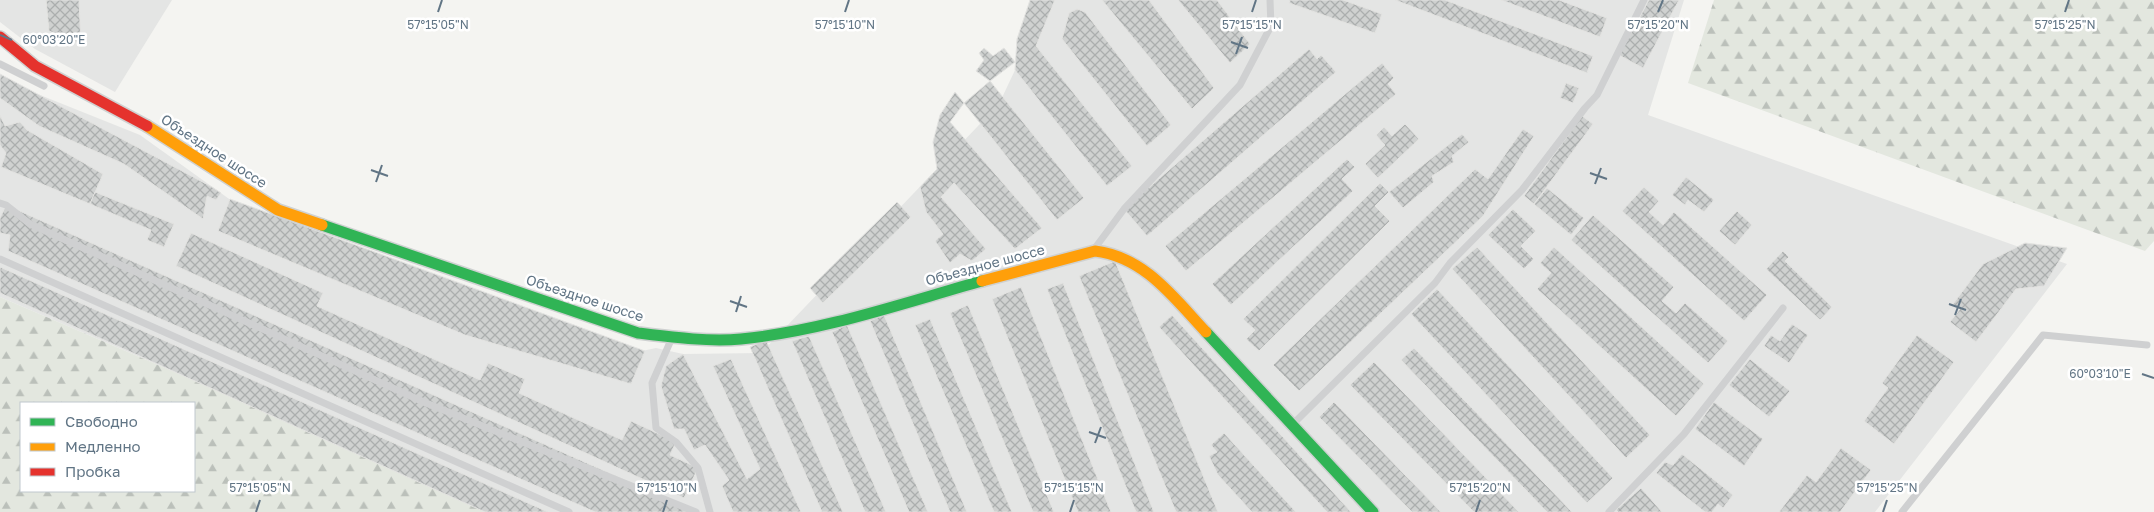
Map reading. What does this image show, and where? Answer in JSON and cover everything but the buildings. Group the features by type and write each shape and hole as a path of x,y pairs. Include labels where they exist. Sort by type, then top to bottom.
{"street":[{"name":"Объездное шоссе","path":"0,37 35,66 160,133 278,210 638,333 673,337 740,338 822,326 1092,252 1113,253 1130,260 1154,277 1373,512"}],"lane":[{"path":"1092,252 1124,209 1240,85 1271,26 1270,0"},
{"path":"1292,425 1435,283 1450,263 1522,190 1585,108 1598,95 1644,0"},
{"path":"0,64 44,86"},
{"path":"0,205 6,205 30,224 47,232 418,399 696,512"},
{"path":"0,259 569,512"},
{"path":"1609,512 1684,434 1783,308"},
{"path":"1902,512 2043,335 2147,344"},
{"path":"673,337 652,383 656,428 676,442 698,468 710,512"}],"shaded area":[{"path":"0,0 172,0 115,92 35,49 0,22"},
{"path":"1048,0 1684,0 1648,115 2067,264 1875,512 500,512 0,297 0,79 140,135 278,234 628,354 656,348 683,354 761,353 999,104"}],"green space":[{"path":"1714,0 2154,0 2154,241 2145,251 1688,83"},
{"path":"0,297 500,512 0,512"}],"traffic: fast":[{"path":"322,225 638,333 689,339 741,339 802,330 863,315 982,281"},
{"path":"1206,332 1373,512"}],"traffic: slow":[{"path":"147,126 278,210 322,225"},
{"path":"982,281 1095,251 1113,255 1129,261 1144,270 1170,293 1206,332"}],"traffic: jam":[{"path":"0,37 35,66 147,126"}]}
